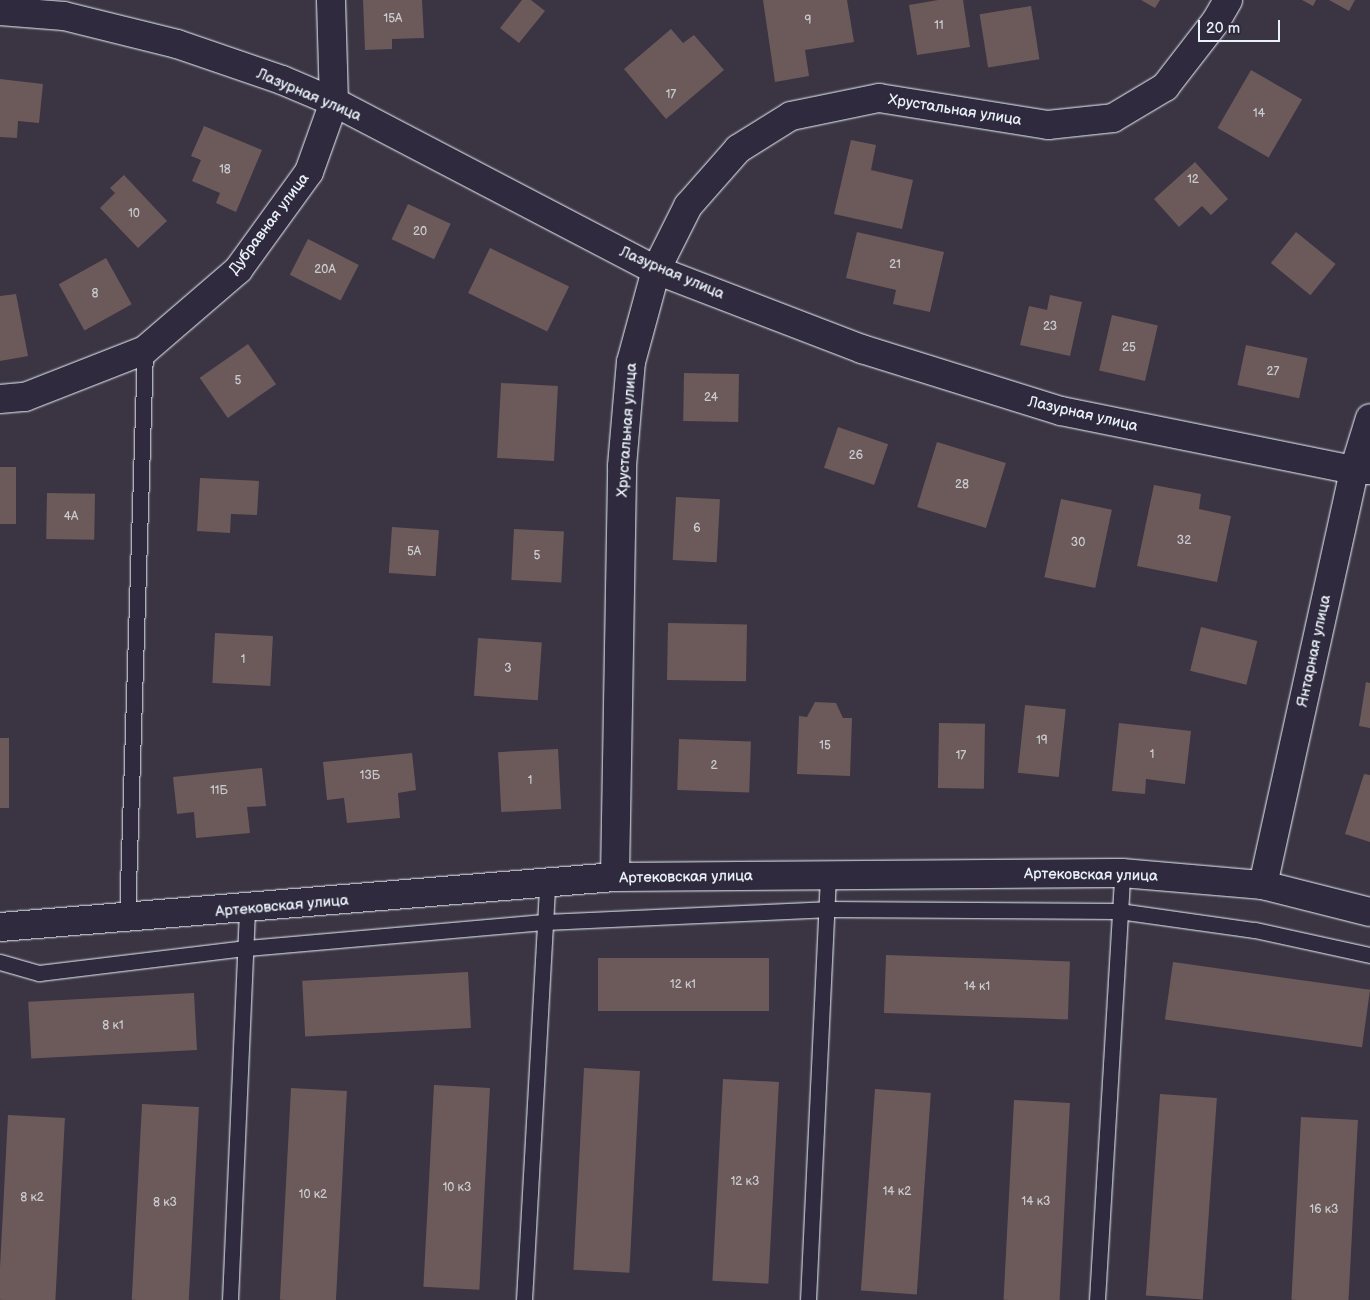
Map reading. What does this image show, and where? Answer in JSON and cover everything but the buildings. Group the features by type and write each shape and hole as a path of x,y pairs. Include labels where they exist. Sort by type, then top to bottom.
{"street":[{"name":"Дубравная улица","path":"0,399 25,397 145,350 238,270 309,172 334,102 331,0"},
{"name":"Хрустальная улица","path":"616,877 622,466 631,362 656,270 694,199 738,149 791,116 879,98 1048,125 1113,118 1165,87 1216,21 1228,0"},
{"name":"Лазурная улица","path":"0,11 64,16 178,44 334,102 656,270 862,349 1061,411 1362,470"},
{"name":"Янтарная улица","path":"1263,885 1362,470 1370,418"},
{"name":"Артековская улица","path":"0,927 127,919 616,877 1122,873 1263,885 1370,912"}],"lane":[{"path":"127,919 145,350"},
{"path":"1098,1300 1122,873"},
{"path":"808,1300 828,875"},
{"path":"524,1300 547,883"},
{"path":"230,1300 247,908"},
{"path":"0,962 39,973 246,948 545,922 826,909 1120,911 1255,930 1370,954"}]}
